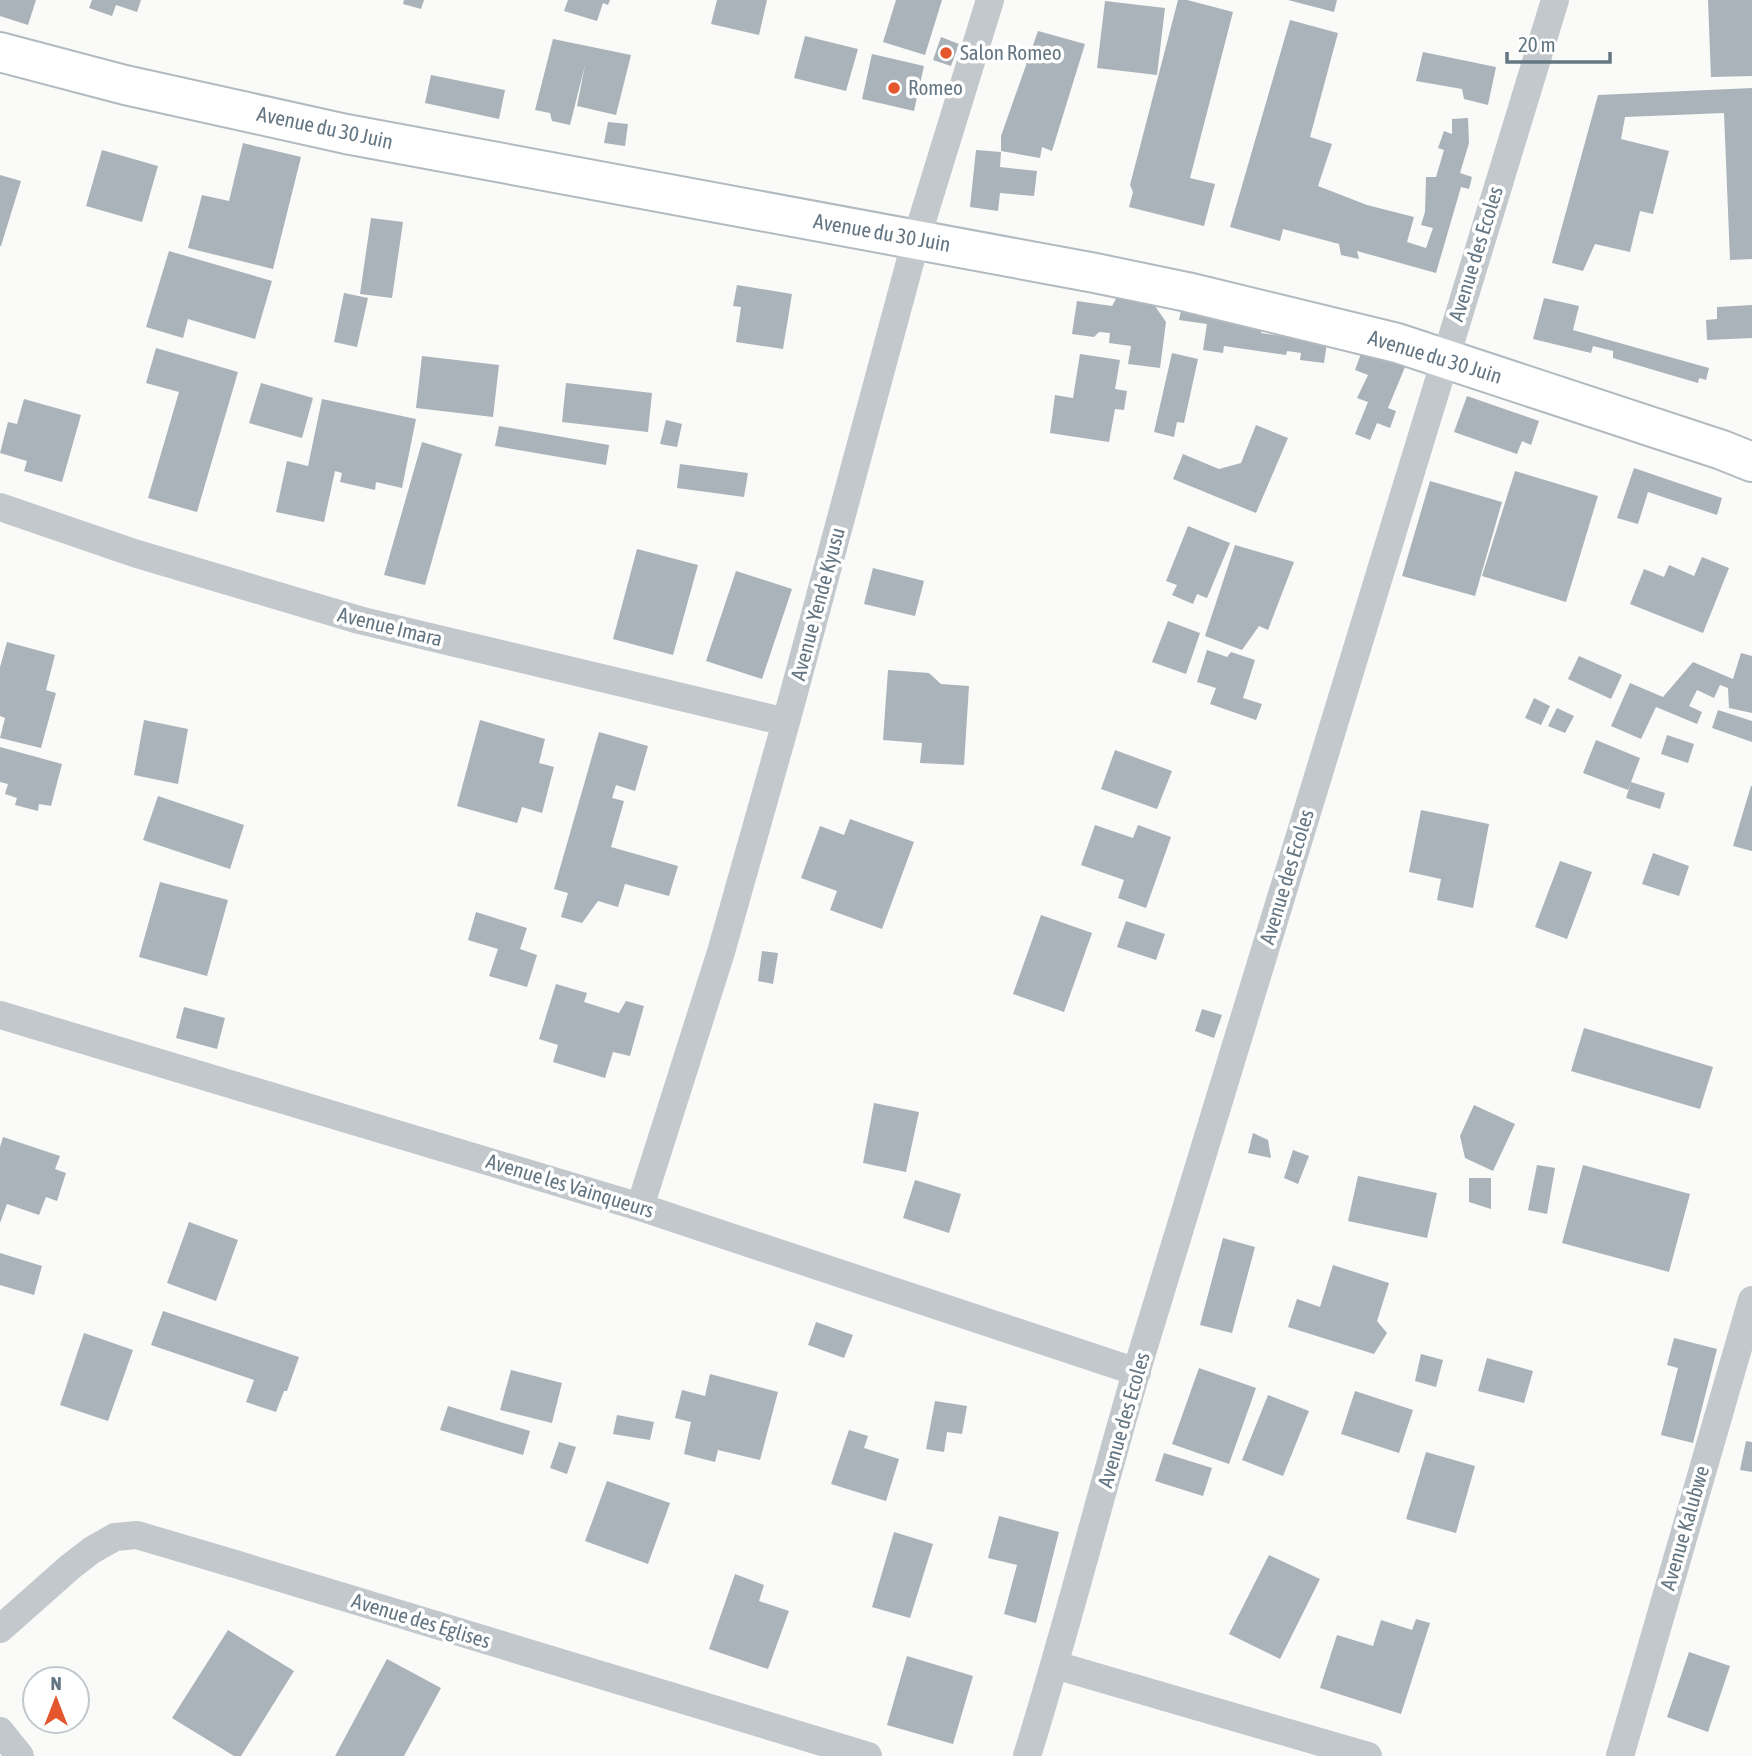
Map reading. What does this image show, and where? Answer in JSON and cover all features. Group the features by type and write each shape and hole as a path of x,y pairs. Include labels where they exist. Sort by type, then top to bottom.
{"street":[{"name":"Avenue Yende Kyusu","path":"640,1207 721,952 916,240 990,0"},
{"name":"Avenue des Ecoles","path":"1027,1756 1137,1371 1555,0"},
{"name":"Avenue du 30 Juin","path":"0,51 125,85 346,134 1187,292 1397,343 1723,450 1752,462"},
{"name":"Avenue Imara","path":"0,508 134,553 359,620 786,722"},
{"name":"Avenue les Vainqueurs","path":"0,1015 640,1207 1137,1371"},
{"name":"Avenue Kalubwe","path":"1620,1756 1752,1300"},
{"name":"Avenue des Eglises","path":"0,1629 92,1550 115,1537 136,1535 868,1756"},
{"path":"1055,1665 1368,1756"},
{"path":"0,1731 20,1756"}],"building":[{"path":"0,0 36,0 28,25 0,16"},
{"path":"92,0 141,0 137,12 116,5 112,16 89,8"},
{"path":"404,0 424,0 421,9 403,4"},
{"path":"568,0 610,0 608,5 603,3 597,21 564,11"},
{"path":"717,0 767,0 759,35 711,24"},
{"path":"896,0 942,0 925,55 883,42"},
{"path":"1178,0 1233,12 1190,178 1215,184 1204,226 1129,207 1133,192 1130,185"},
{"path":"1288,0 1337,0 1334,12"},
{"path":"1708,0 1752,0 1752,76 1711,77"},
{"path":"1105,1 1165,8 1157,75 1097,68"},
{"path":"1290,20 1338,33 1310,137 1332,144 1318,186 1367,205 1414,217 1407,242 1426,248 1433,228 1421,225 1425,212 1426,177 1436,177 1444,150 1438,148 1444,131 1452,134 1452,119 1468,118 1469,143 1460,173 1472,177 1469,189 1461,187 1436,273 1357,251 1359,259 1341,255 1339,244 1283,229 1280,241 1230,227"},
{"path":"1038,31 1085,44 1052,151 1042,147 1040,158 1001,151 1001,136"},
{"path":"805,36 858,49 846,91 794,78"},
{"path":"941,37 959,44 951,66 933,60"},
{"path":"553,39 631,55 616,115 577,106 585,65 570,125 552,121 550,113 535,110"},
{"path":"1423,52 1496,67 1488,105 1464,99 1462,89 1416,81"},
{"path":"872,54 924,66 914,111 862,99"},
{"path":"431,75 505,90 499,119 425,103"},
{"path":"1752,88 1752,259 1730,260 1724,113 1625,117 1621,139 1669,151 1653,214 1640,211 1630,252 1595,244 1583,271 1552,263 1598,95"},
{"path":"608,122 628,124 625,146 604,143"},
{"path":"243,143 301,157 273,269 188,248 202,195 229,201"},
{"path":"102,150 158,166 142,222 86,206"},
{"path":"976,150 1001,152 1000,167 1037,171 1034,196 1000,193 998,211 970,207"},
{"path":"0,175 21,181 1,246 0,246"},
{"path":"371,218 403,222 392,298 360,294"},
{"path":"169,251 272,281 255,339 188,319 183,338 146,327"},
{"path":"737,285 792,294 783,349 736,342 741,307 733,306"},
{"path":"344,293 368,298 357,347 334,342"},
{"path":"1117,297 1147,299 1166,322 1160,368 1128,364 1131,346 1109,343 1110,333 1099,332 1094,337 1072,334 1077,301 1112,306"},
{"path":"1544,298 1579,306 1573,330 1709,368 1706,380 1699,378 1698,383 1613,358 1613,351 1593,346 1591,353 1533,339"},
{"path":"1752,305 1752,338 1707,340 1706,320 1717,319 1717,307"},
{"path":"1182,306 1263,318 1261,333 1327,343 1324,363 1300,360 1301,353 1287,351 1286,355 1224,346 1223,353 1203,350 1207,324 1179,320"},
{"path":"156,348 238,372 197,512 148,498 179,392 146,383"},
{"path":"1362,351 1405,367 1388,408 1396,411 1390,428 1377,423 1370,440 1355,434 1368,402 1357,398 1368,375 1355,370"},
{"path":"1172,353 1198,359 1184,423 1177,422 1174,437 1154,432"},
{"path":"1080,354 1120,360 1115,389 1127,391 1124,410 1115,409 1109,442 1050,433 1055,395 1073,398"},
{"path":"422,356 499,365 493,417 416,408"},
{"path":"261,383 313,398 302,438 249,423"},
{"path":"566,383 652,393 648,432 562,422"},
{"path":"1467,396 1539,421 1531,445 1522,441 1517,454 1454,432"},
{"path":"24,399 81,415 62,482 24,471 27,461 0,453 8,422 17,424"},
{"path":"322,399 416,419 402,488 376,482 375,490 340,482 342,473 335,471 324,522 276,512 287,461 308,466"},
{"path":"666,420 682,424 677,447 660,444"},
{"path":"1256,425 1288,438 1256,513 1173,479 1183,454 1219,469 1241,463"},
{"path":"499,426 609,445 606,465 495,446"},
{"path":"422,442 462,454 425,585 384,575"},
{"path":"680,464 748,473 744,497 677,488"},
{"path":"1634,468 1722,498 1717,515 1648,492 1638,524 1617,518"},
{"path":"1515,471 1598,496 1566,602 1482,576"},
{"path":"1430,481 1502,502 1475,596 1402,576"},
{"path":"1188,526 1230,543 1207,598 1197,594 1193,604 1172,595 1177,585 1166,581"},
{"path":"1235,545 1294,562 1268,630 1259,626 1242,650 1205,636"},
{"path":"637,549 698,565 673,655 613,639"},
{"path":"1702,557 1729,568 1703,633 1630,604 1644,569 1664,577 1669,565 1694,576"},
{"path":"873,568 924,581 915,616 864,604"},
{"path":"736,571 792,589 762,679 706,661"},
{"path":"1168,621 1200,633 1186,674 1152,662"},
{"path":"7,642 55,655 46,690 56,693 41,748 0,738 5,718 0,716 0,667"},
{"path":"1207,650 1227,657 1231,652 1255,660 1243,698 1262,704 1256,720 1210,704 1216,688 1197,682"},
{"path":"1741,653 1752,656 1752,713 1729,708 1728,688 1720,685 1714,698 1697,690 1689,706 1702,712 1697,724 1656,707 1641,739 1611,726 1630,683 1663,697 1693,662 1733,679"},
{"path":"1579,656 1622,675 1611,699 1568,679"},
{"path":"888,670 929,673 941,684 969,686 964,765 920,763 922,743 883,740"},
{"path":"1534,698 1550,706 1541,725 1525,718"},
{"path":"1557,708 1574,716 1565,733 1548,726"},
{"path":"1718,710 1752,721 1752,742 1712,728"},
{"path":"144,720 188,729 178,784 134,775"},
{"path":"480,720 545,739 539,763 554,767 542,813 522,807 517,823 457,806"},
{"path":"599,732 648,746 635,791 616,785 612,798 624,801 611,847 678,866 669,896 625,884 618,907 598,901 582,923 561,917 568,893 554,889"},
{"path":"1667,735 1694,744 1688,763 1661,754"},
{"path":"1596,740 1640,758 1628,790 1583,773"},
{"path":"0,747 62,764 51,806 39,804 38,811 15,805 17,798 5,794 8,784 0,782"},
{"path":"1115,750 1172,771 1157,809 1101,789"},
{"path":"1631,782 1665,793 1660,809 1626,798"},
{"path":"1752,786 1752,851 1733,846"},
{"path":"158,796 244,825 230,869 143,840"},
{"path":"1421,810 1489,824 1473,908 1437,900 1441,879 1409,872"},
{"path":"850,819 914,842 882,929 830,910 837,891 801,878 820,826 844,835"},
{"path":"1095,825 1133,838 1138,825 1171,837 1146,908 1118,898 1124,880 1081,865"},
{"path":"1653,853 1689,866 1679,896 1642,884"},
{"path":"1560,861 1592,872 1567,939 1535,927"},
{"path":"160,882 228,900 207,976 139,957"},
{"path":"476,912 527,928 520,949 537,955 527,987 489,976 498,949 468,940"},
{"path":"1041,915 1092,933 1064,1012 1013,994"},
{"path":"1126,921 1165,934 1156,960 1117,947"},
{"path":"762,951 778,953 773,984 758,981"},
{"path":"556,984 587,993 584,1002 619,1013 626,1001 644,1006 630,1056 613,1052 605,1078 553,1062 558,1045 539,1039"},
{"path":"184,1007 225,1018 217,1049 176,1038"},
{"path":"1202,1009 1222,1015 1214,1038 1195,1031"},
{"path":"1584,1028 1713,1067 1700,1109 1571,1071"},
{"path":"874,1103 919,1112 906,1172 863,1163"},
{"path":"1474,1105 1515,1124 1493,1171 1465,1158 1460,1136"},
{"path":"1253,1133 1268,1140 1271,1158 1248,1153"},
{"path":"3,1137 60,1156 55,1169 66,1173 57,1201 46,1197 39,1215 7,1204 0,1223 0,1147"},
{"path":"1293,1150 1309,1156 1298,1184 1284,1178"},
{"path":"1537,1165 1555,1168 1547,1214 1528,1210"},
{"path":"1583,1165 1690,1194 1669,1272 1562,1243"},
{"path":"1358,1176 1437,1193 1427,1238 1348,1221"},
{"path":"1469,1178 1491,1178 1491,1209 1469,1202"},
{"path":"915,1180 961,1194 949,1233 903,1218"},
{"path":"189,1222 238,1240 216,1301 167,1283"},
{"path":"1223,1238 1255,1247 1232,1333 1200,1325"},
{"path":"0,1253 42,1266 34,1295 0,1285"},
{"path":"1333,1265 1389,1283 1377,1321 1387,1333 1374,1354 1288,1327 1297,1299 1320,1307"},
{"path":"163,1311 299,1357 276,1412 246,1402 254,1380 151,1345"},
{"path":"816,1322 853,1335 844,1358 808,1345"},
{"path":"84,1333 133,1350 108,1421 60,1405"},
{"path":"1674,1338 1717,1349 1693,1443 1661,1435 1678,1368 1667,1365"},
{"path":"1421,1354 1443,1360 1436,1387 1415,1381"},
{"path":"1487,1358 1533,1371 1524,1403 1478,1391"},
{"path":"1199,1368 1256,1388 1229,1464 1172,1444"},
{"path":"511,1370 562,1383 552,1423 500,1410"},
{"path":"710,1374 778,1392 760,1460 718,1450 715,1462 684,1454 691,1422 675,1418 682,1390 705,1396"},
{"path":"1355,1391 1413,1410 1399,1453 1341,1434"},
{"path":"1268,1395 1309,1411 1283,1476 1242,1460"},
{"path":"935,1401 967,1406 962,1434 947,1432 944,1452 926,1449"},
{"path":"448,1406 530,1431 523,1455 440,1430"},
{"path":"617,1415 654,1422 650,1440 613,1434"},
{"path":"849,1430 868,1436 864,1448 899,1459 886,1501 831,1484"},
{"path":"1746,1441 1752,1442 1752,1472 1740,1470"},
{"path":"559,1442 576,1447 567,1474 550,1468"},
{"path":"1426,1452 1475,1466 1456,1533 1406,1519"},
{"path":"1164,1453 1212,1468 1203,1496 1155,1481"},
{"path":"607,1481 670,1503 648,1564 585,1541"},
{"path":"999,1516 1059,1532 1036,1623 1004,1614 1017,1565 988,1558"},
{"path":"894,1532 933,1544 910,1618 872,1607"},
{"path":"1269,1555 1320,1579 1280,1659 1229,1634"},
{"path":"735,1574 764,1585 759,1601 789,1611 768,1669 709,1649"},
{"path":"1416,1619 1430,1623 1401,1714 1320,1688 1337,1635 1373,1646 1381,1620 1412,1630"},
{"path":"228,1630 294,1671 241,1756 234,1756 172,1718"},
{"path":"1689,1652 1730,1666 1708,1732 1667,1717"},
{"path":"907,1656 973,1676 953,1744 887,1725"},
{"path":"387,1659 441,1688 404,1756 335,1756"}],"place":[{"name":"Salon Romeo","path":"946,53"},
{"name":"Romeo","path":"894,88"}]}
